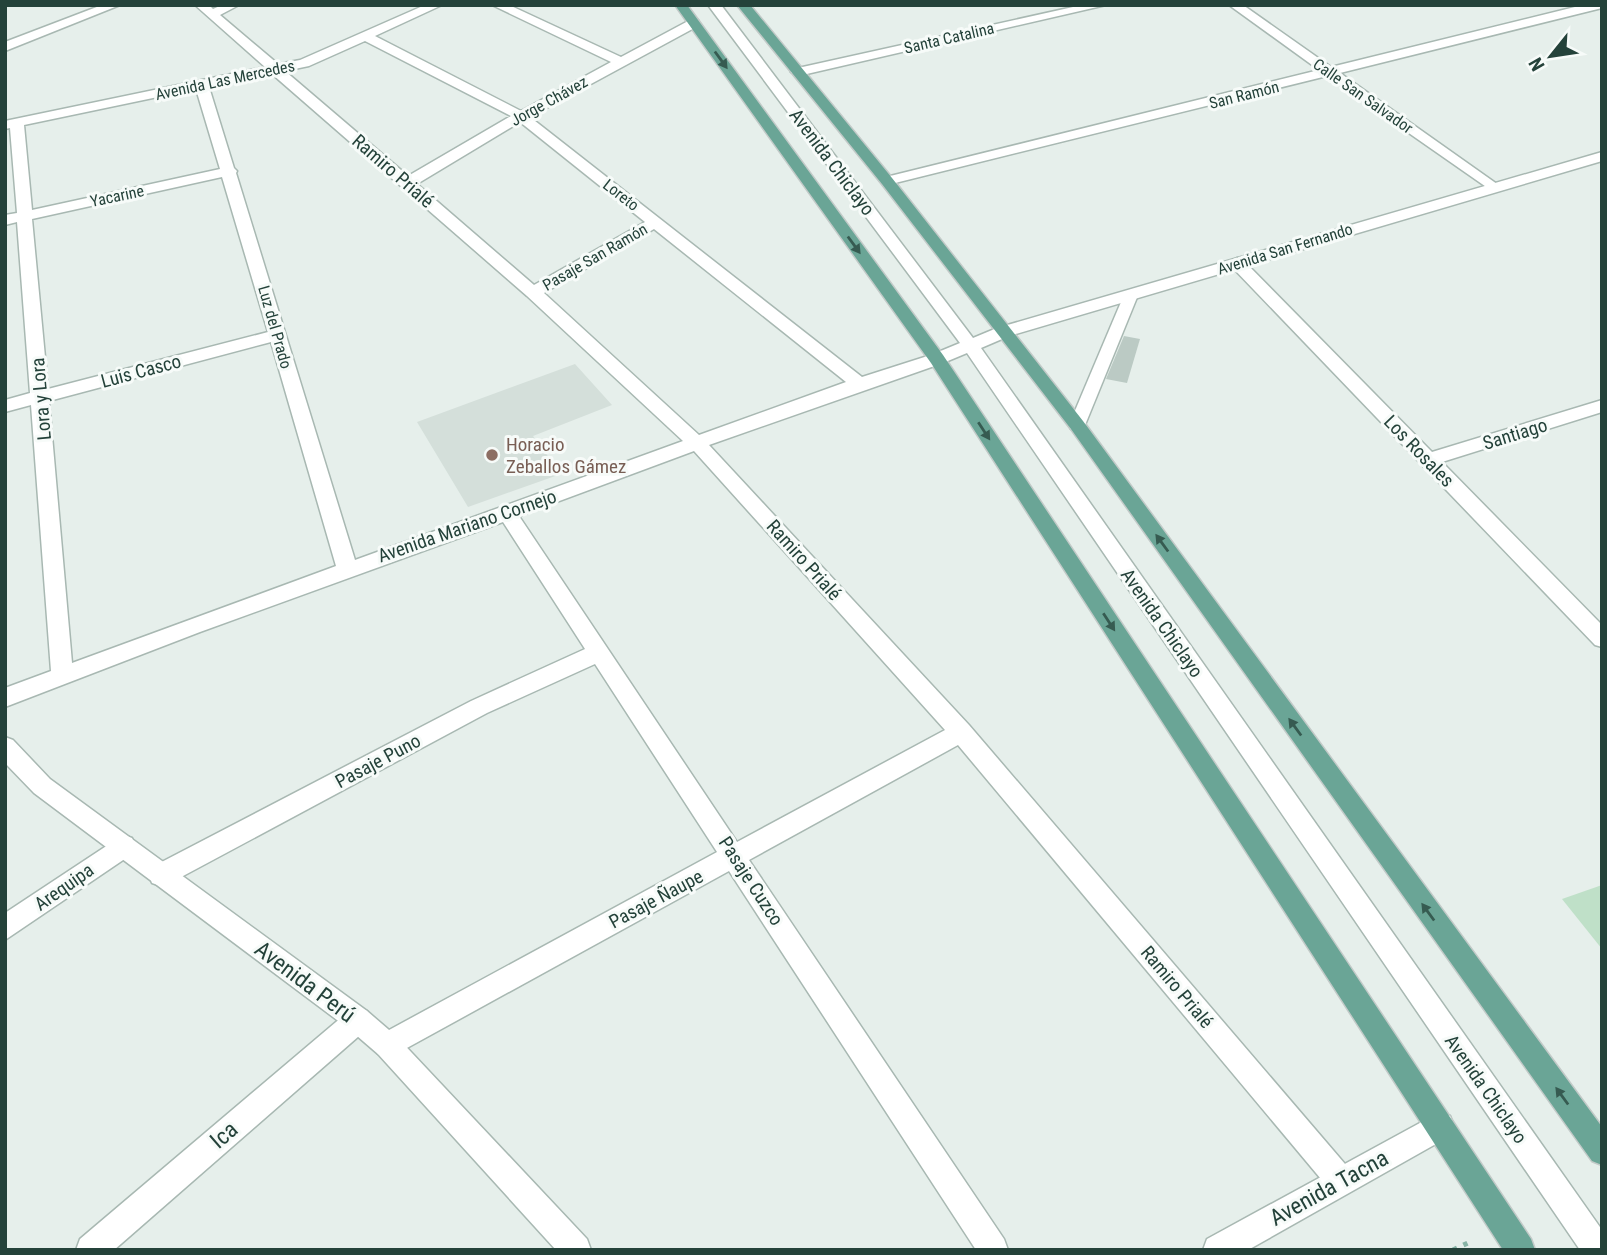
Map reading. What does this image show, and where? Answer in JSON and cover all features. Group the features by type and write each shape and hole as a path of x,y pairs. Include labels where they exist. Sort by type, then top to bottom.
{"main road":[{"name":"Avenida Chiclayo","path":"681,5 937,359 1520,1250"},
{"name":"Avenida Chiclayo","path":"743,5 887,181 1077,425 1602,1151"}],"street":[{"path":"5,47 114,5"},
{"path":"206,10 233,5"},
{"name":"Avenida Las Mercedes","path":"11,124 276,71 304,63 436,5"},
{"path":"498,5 621,62"},
{"name":"Avenida Chiclayo","path":"714,5 970,345 1598,1250"},
{"name":"Santa Catalina","path":"798,72 1100,5"},
{"name":"Calle San Salvador","path":"1235,5 1492,187"},
{"name":"San Ramón","path":"887,181 1599,5"},
{"name":"Ramiro Prialé","path":"206,10 533,292 697,443 961,732 1341,1181"},
{"name":"Jorge Chávez","path":"407,183 521,116 694,23"},
{"name":"Loreto","path":"365,36 521,116 858,383"},
{"name":"Luz del Prado","path":"202,86 230,171 347,568"},
{"name":"Lora y Lora","path":"11,124 25,216 62,675"},
{"name":"Avenida San Fernando","path":"970,345 1003,332 1602,156"},
{"name":"Yacarine","path":"5,220 230,171"},
{"name":"Pasaje San Ramón","path":"533,292 656,222"},
{"name":"Los Rosales","path":"1237,263 1602,639"},
{"name":"Luis Casco","path":"5,407 277,335"},
{"name":"Avenida Mariano Cornejo","path":"5,698 347,568 507,513 858,383 937,359 970,345"},
{"name":"Santiago","path":"1428,460 1602,406"},
{"name":"Pasaje Cuzco","path":"507,513 993,1250"},
{"name":"Pasaje Puno","path":"161,875 479,707 598,653"},
{"name":"Pasaje Ñaupe","path":"387,1045 961,732"},
{"name":"Avenida Perú","path":"5,747 42,786 358,1020 387,1045 576,1250"},
{"name":"Arequipa","path":"5,928 123,846"},
{"name":"Ica","path":"91,1250 358,1020"},
{"name":"Avenida Tacna","path":"1218,1250 1440,1126"}],"lane":[{"path":"1077,425 1131,295"}],"shaded area":[{"name":"Horacio Zeballos Gámez","path":"575,364 612,405 533,436 561,474 468,507 417,422"}],"green space":[{"path":"1602,885 1602,949 1562,899"}],"building":[{"path":"1124,336 1140,339 1127,383 1106,379"}],"place":[{"name":"Horacio Zeballos Gámez","path":"492,455"}]}
